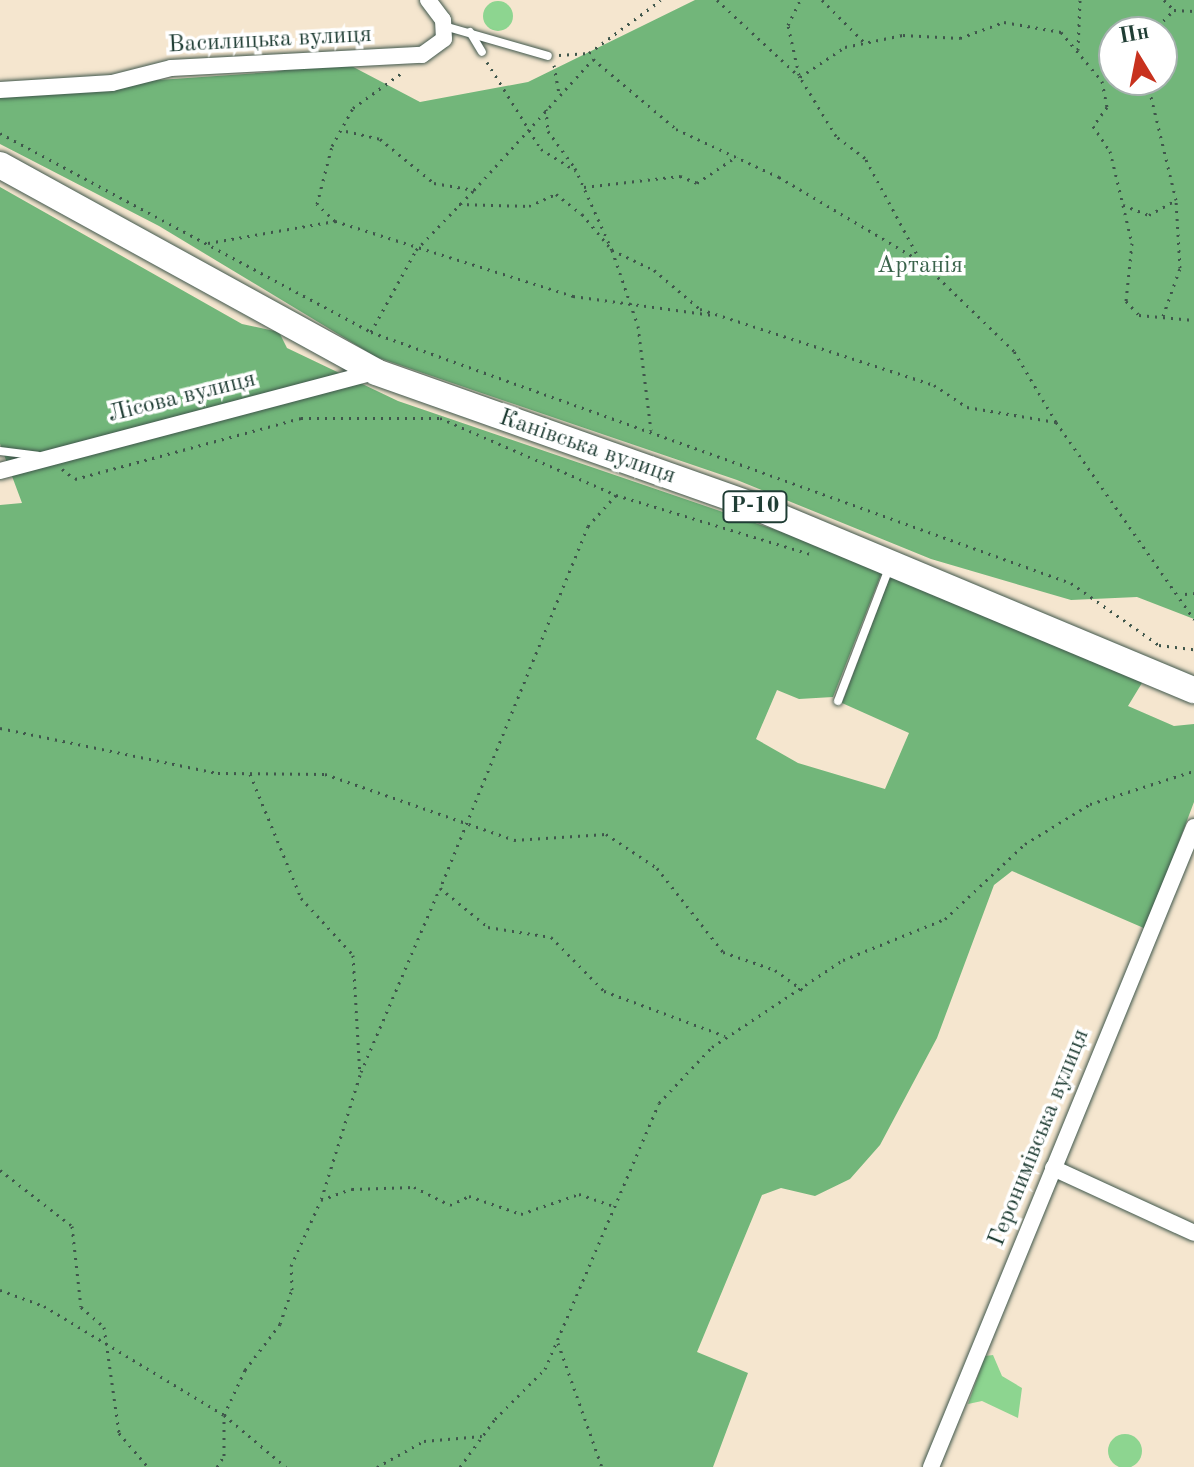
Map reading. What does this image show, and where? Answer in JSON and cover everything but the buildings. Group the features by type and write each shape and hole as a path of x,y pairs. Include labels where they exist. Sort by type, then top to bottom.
{"main road":[{"name":"Канівська вулиця","path":"0,165 376,372 751,505 1194,690"}],"street":[{"path":"415,56 441,47 443,26 428,0"},
{"name":"Василицька вулиця","path":"0,90 112,83 171,68 415,56"},
{"name":"Лісова вулиця","path":"0,471 376,372"},
{"name":"Геронимівська вулиця","path":"931,1467 1194,827"},
{"path":"1053,1168 1194,1233"}],"lane":[{"path":"443,26 548,56"},
{"path":"470,32 482,52"},
{"path":"0,451 47,457"},
{"path":"838,701 891,564"}],"path":[{"path":"559,92 548,56 589,53 661,0"},
{"path":"717,0 800,77 836,136 865,158 920,260"},
{"path":"800,0 788,25 800,77"},
{"path":"822,0 869,46"},
{"path":"1078,50 1080,0"},
{"path":"1164,0 1174,10 1194,11"},
{"path":"1168,16 1174,10"},
{"path":"800,77 845,47 869,46 903,35 960,38 1004,22 1061,32 1102,81 1107,107 1093,126 1110,151 1132,243 1126,301 1139,315 1194,320"},
{"path":"482,52 524,128 552,159 577,171"},
{"path":"589,53 676,129 738,155 920,260 1014,351 1056,422 1181,592 1194,619"},
{"path":"415,56 395,81 353,108 346,131 332,146 317,204 335,221 416,250 573,296 721,315"},
{"path":"371,332 416,250 474,190 524,128 593,59"},
{"path":"1151,96 1176,200 1180,268 1163,316"},
{"path":"546,109 548,131 577,171 612,250 629,303 651,430"},
{"path":"346,131 380,139 434,183 474,190"},
{"path":"0,133 371,332 1071,583 1159,645 1194,649"},
{"path":"584,187 680,176 697,183 738,155"},
{"path":"459,204 529,206 556,194 612,250 654,270 700,309 934,385 967,407 1056,422"},
{"path":"1123,205 1149,215 1176,200"},
{"path":"207,243 335,221"},
{"path":"47,457 75,479 301,418 440,418 616,495 828,559"},
{"path":"217,1467 224,1456 224,1415 245,1370 280,1324 292,1290 291,1266 321,1200 360,1075 440,888 463,822 588,526 616,495"},
{"path":"1181,592 1194,593"},
{"path":"0,728 20,738 125,750 250,774 325,774 514,840 606,834 657,868 723,952 775,970 803,990"},
{"path":"460,1467 482,1436 545,1369 611,1205 659,1103 725,1036 803,990 843,960 945,919 1025,844 1090,804 1194,771"},
{"path":"250,774 301,898 353,955 360,1075"},
{"path":"440,888 488,927 551,937 604,991 725,1036"},
{"path":"0,1170 72,1226 81,1307 104,1327 104,1348 119,1433 148,1467"},
{"path":"321,1200 352,1189 414,1187 450,1205 469,1196 521,1214 579,1194 611,1205"},
{"path":"0,1290 44,1306 104,1348 224,1415 286,1467"},
{"path":"557,1340 602,1467"},
{"path":"377,1467 424,1441 482,1436"}],"green space":[{"name":"Артанія","path":"695,0 1194,0 1194,619 1137,597 1071,600 931,559 737,480 376,357 159,226 0,144 0,91 273,72 340,60 420,102 528,82"},
{"path":"498,1 504,2 512,10 512,22 504,30 498,31 492,30 484,22 483,16 484,10 492,2"},
{"path":"0,187 242,324 279,332 287,348 398,401 884,567 833,697 799,699 777,690 756,739 798,763 885,789 909,733 842,703 892,571 1145,678 1128,706 1174,726 1194,724 1194,802 1146,929 1012,871 994,885 937,1038 880,1145 850,1179 815,1196 781,1188 762,1195 697,1352 748,1373 713,1467 0,1467 0,505 22,503 0,444"},
{"path":"993,1355 1002,1376 1022,1388 1018,1418 982,1401 968,1404 985,1356"},
{"path":"1125,1434 1137,1439 1142,1451 1137,1463 1125,1468 1113,1463 1108,1451 1113,1439"}]}
